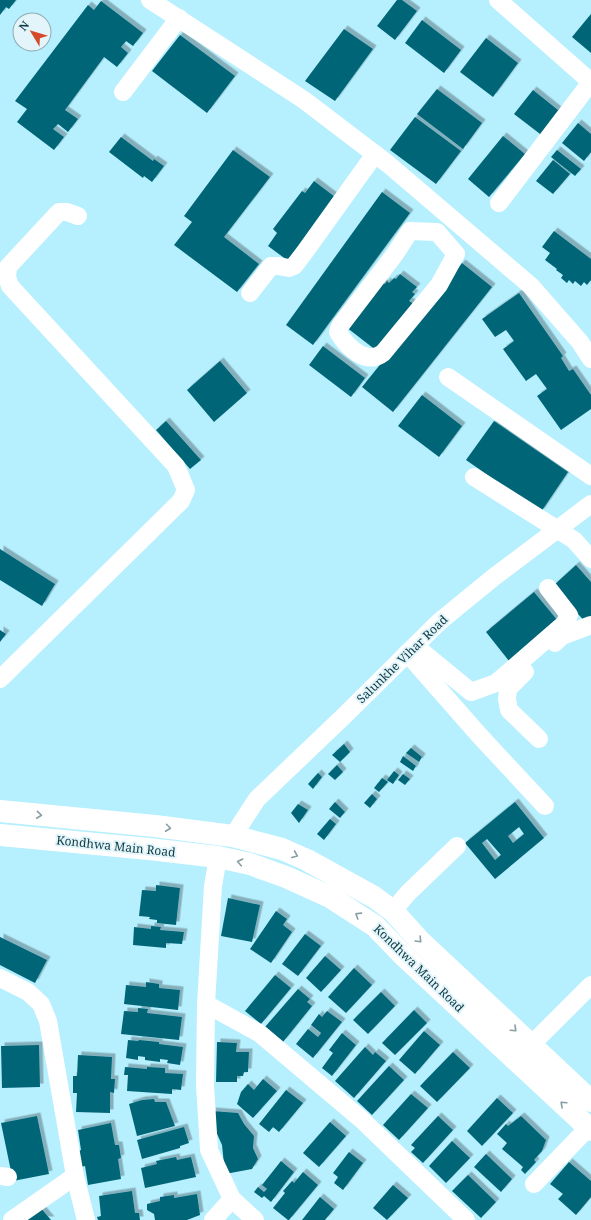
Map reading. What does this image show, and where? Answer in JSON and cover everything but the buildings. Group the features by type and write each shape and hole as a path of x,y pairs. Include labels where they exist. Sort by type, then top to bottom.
{"main road":[{"name":"Kondhwa Main Road","path":"0,811 155,826 232,836 282,849 307,860 374,897 398,917 420,941 591,1101"},
{"name":"Kondhwa Main Road","path":"0,835 218,857 250,864 286,877 330,897 375,926 406,957 590,1129"},
{"path":"389,939 398,917"}],"street":[{"path":"498,0 591,82 499,203"},
{"path":"154,1 304,100 375,154 531,286 580,342 591,359"},
{"path":"123,92 179,18"},
{"path":"250,293 271,266 289,268 294,266 375,154"},
{"path":"0,679 182,501 186,490 176,466 10,286 7,277 8,267 59,212 67,212 78,216"},
{"path":"437,232 448,215"},
{"path":"410,230 437,232 456,254 439,285 383,353 377,358 369,358 357,353 338,332 340,326 395,254 410,230"},
{"path":"448,377 591,476"},
{"path":"474,477 574,540 591,559"},
{"name":"Salunkhe Vihar Road","path":"232,836 257,799 439,622 475,592 591,504"},
{"path":"411,649 471,692 496,683 564,624 569,615 548,588"},
{"path":"539,739 509,710 508,688 562,636 591,625"},
{"path":"411,649 479,735 545,806"},
{"path":"398,917 408,893 457,846"},
{"path":"218,857 212,886 206,1004 204,1085 209,1150 232,1199 255,1220"},
{"path":"0,978 28,992 41,1004 48,1021 75,1176 86,1220"},
{"path":"531,1045 591,985"},
{"path":"206,1004 259,1033 361,1119 466,1220"},
{"path":"534,1184 590,1129"},
{"path":"12,1220 75,1176"},
{"path":"213,1220 232,1199"}]}
